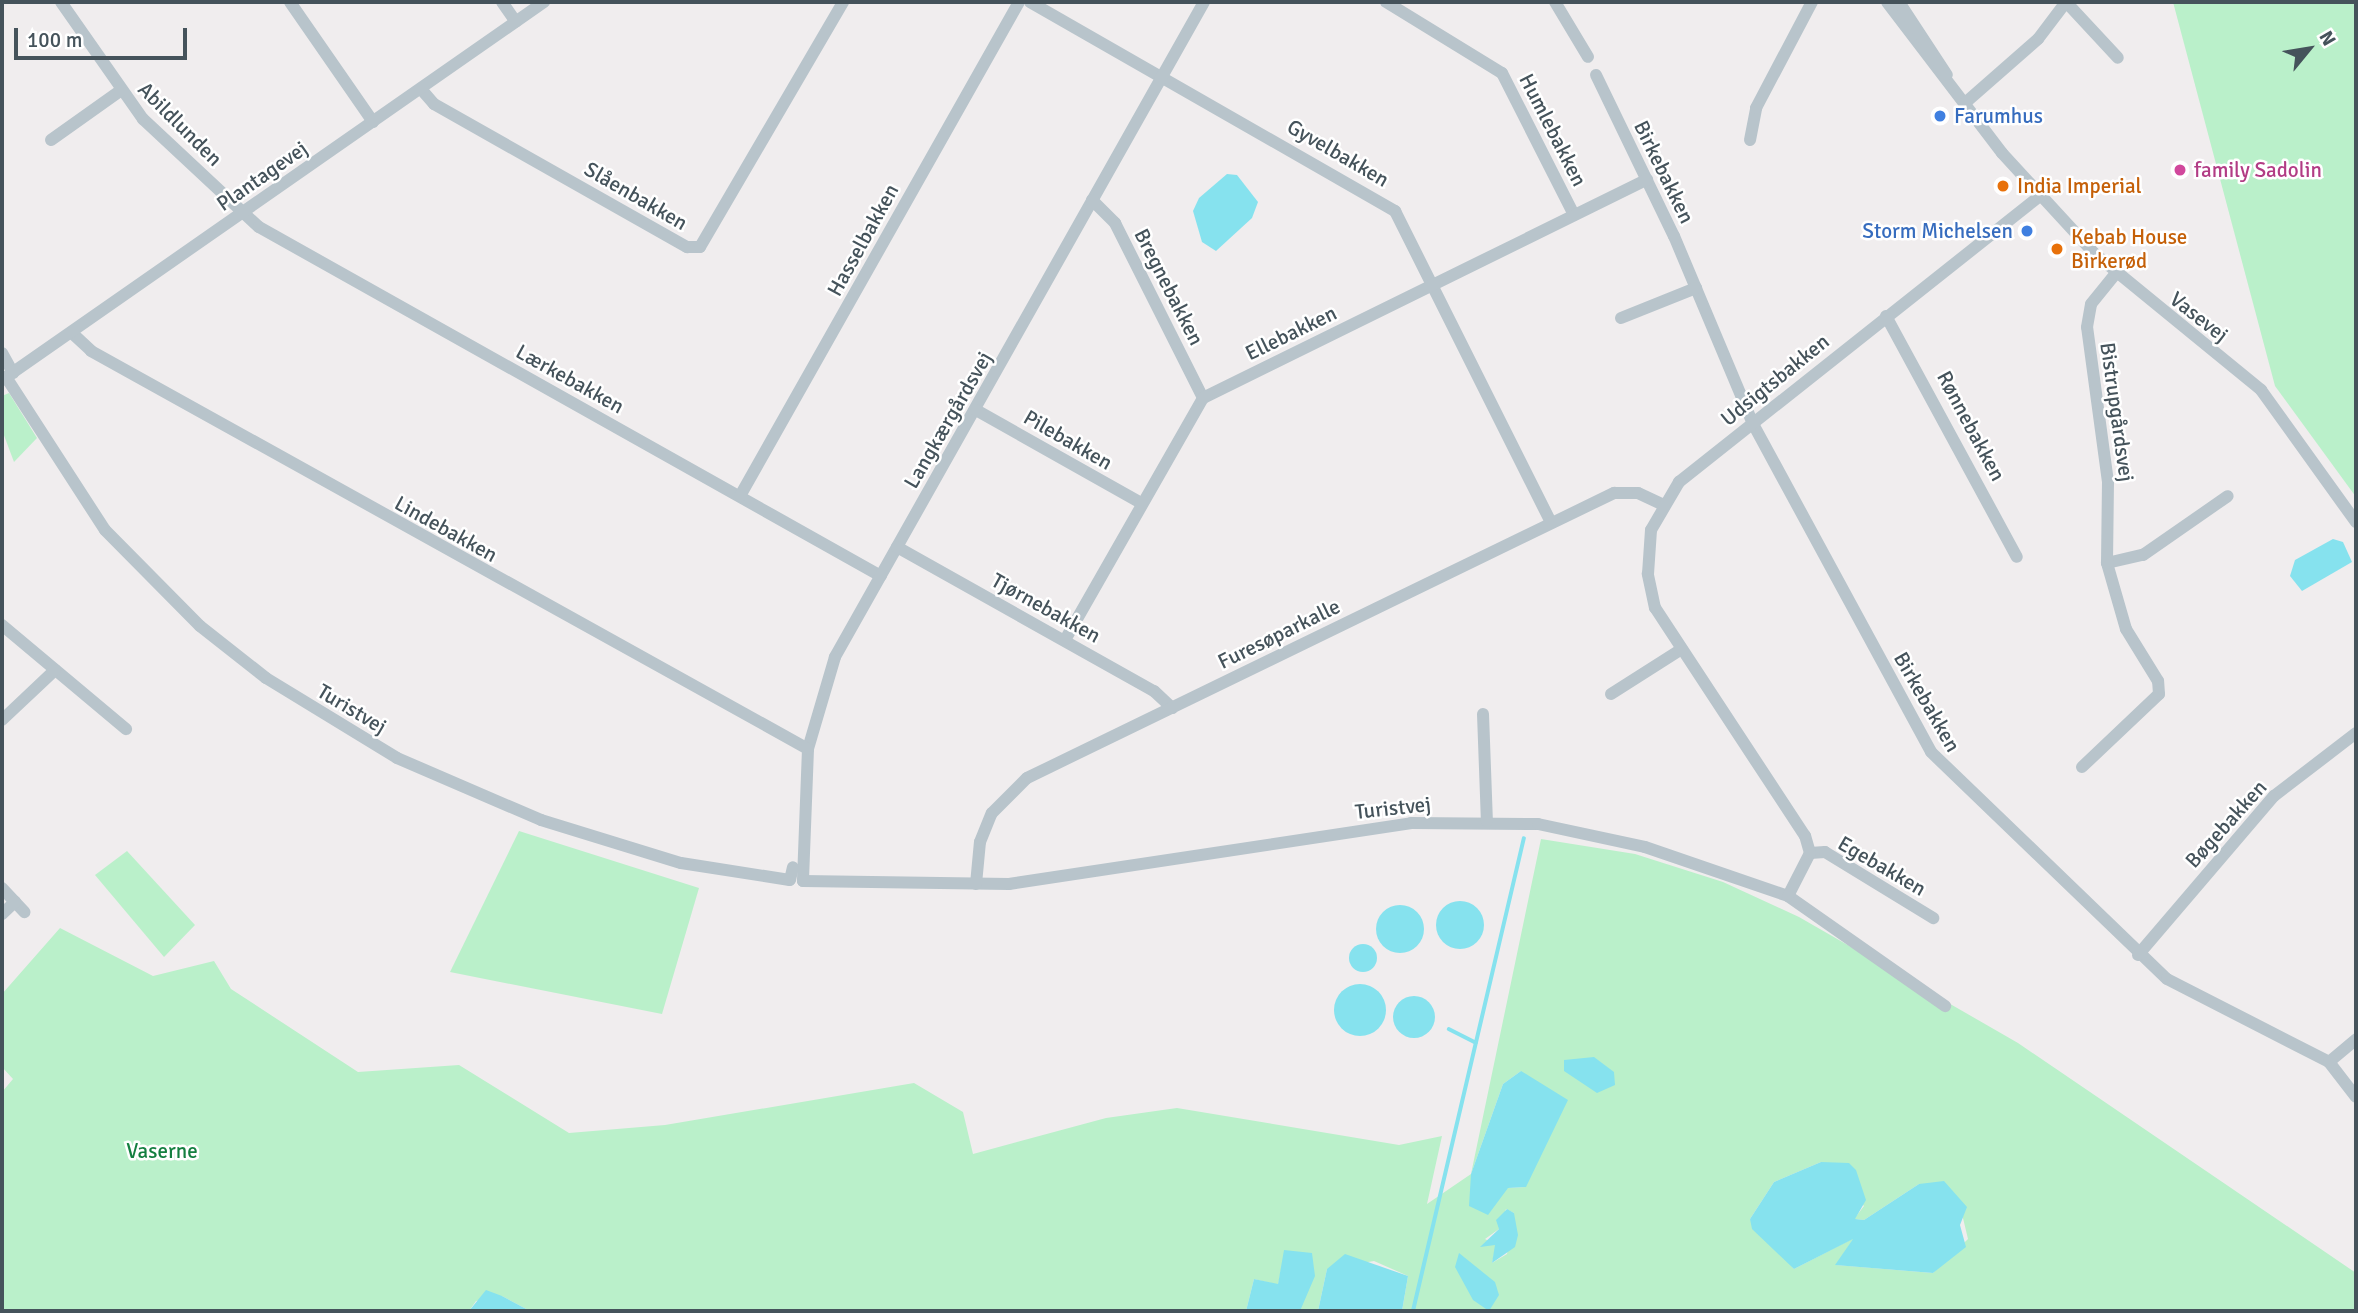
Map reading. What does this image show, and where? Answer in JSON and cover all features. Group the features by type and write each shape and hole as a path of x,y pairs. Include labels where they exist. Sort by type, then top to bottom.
{"street":[{"name":"Abildlunden","path":"61,2 120,91 245,211"},
{"path":"290,2 373,122"},
{"path":"502,2 516,22"},
{"name":"Plantagevej","path":"7,377 544,2"},
{"name":"Slåenbakken","path":"421,89 434,104 687,247 700,247 843,2"},
{"name":"Hasselbakken","path":"740,496 1019,2"},
{"name":"Gyvelbakken","path":"1030,2 1383,200 1404,223 1551,522"},
{"name":"Langkærgårdsvej","path":"803,881 808,749 835,657 1204,2"},
{"name":"Humlebakken","path":"1386,2 1502,73 1574,215"},
{"path":"1555,2 1588,57"},
{"path":"1750,140 1756,108 1812,2"},
{"name":"Vasevej","path":"1887,2 2041,195 2115,274 2261,390 2356,522"},
{"name":"Vasevej","path":"1899,2 1953,88"},
{"path":"1965,103 2038,39 2066,2 2118,58"},
{"name":"Birkebakken","path":"1596,75 1696,288 1752,422 1931,752 2138,955 2167,979 2329,1062 2356,1097"},
{"name":"Abildlunden","path":"51,140 120,91"},
{"name":"Ellebakken","path":"1202,398 1647,180"},
{"name":"Udsigtsbakken","path":"1810,853 1680,650 1648,583 1651,530 1662,504 1752,422 2041,195"},
{"name":"Bregnebakken","path":"1092,200 1115,223 1202,398"},
{"name":"Lærkebakken","path":"245,211 259,227 881,576"},
{"name":"Bistrupgårdsvej","path":"2082,767 2159,694 2158,681 2122,619 2107,564 2108,482 2087,327 2091,304 2115,274"},
{"path":"1621,318 1696,288"},
{"name":"Rønnebakken","path":"1886,316 2017,556"},
{"name":"Lindebakken","path":"72,333 91,351 808,749"},
{"name":"Turistvej","path":"2,353 7,377 68,480 151,580 266,678 397,758 579,833 681,863 790,880 793,867"},
{"path":"1065,640 1202,398"},
{"name":"Pilebakken","path":"976,410 1141,503"},
{"name":"Furesøparkalle","path":"976,884 980,842 1008,792 1171,708 1614,493 1662,504"},
{"path":"2107,564 2143,555 2228,496"},
{"name":"Tjørnebakken","path":"897,547 1154,691 1171,708"},
{"path":"2,625 125,729"},
{"path":"1611,694 1680,650"},
{"path":"2,720 55,670"},
{"path":"1483,714 1487,821"},
{"name":"Bøgebakken","path":"2138,955 2274,796 2356,733"},
{"name":"Turistvej","path":"803,881 976,884 1130,869 1411,823 1487,821 1632,843 1788,896 1945,1006"},
{"name":"Egebakken","path":"1810,853 1825,852 1933,918"},
{"path":"1788,896 1810,853"},
{"path":"2,888 24,912"},
{"path":"2,914 15,902"},
{"path":"2329,1062 2356,1039"}],"green space":[{"path":"2173,2 2356,2 2356,497 2275,386"},
{"path":"9,393 37,438 14,462 2,430 2,396"},
{"path":"519,831 699,888 662,1014 450,972"},
{"name":"Vaserne","path":"1541,839 1635,854 1723,882 1799,917 2018,1043 2356,1273 2356,1311 1402,1311 1408,1276 1374,1261 1327,1269 1318,1311 1300,1311 1285,1250 1278,1285 1254,1279 1246,1311 530,1311 502,1296 476,1301 469,1311 2,1311 2,1092 13,1079 2,1067 2,994 60,928 153,976 214,961 231,989 358,1072 459,1065 569,1133 665,1125 914,1083 963,1112 973,1154 1106,1118 1177,1108 1399,1145 1442,1136 1427,1204 1471,1174","holes":["1521,1071 1526,1187 1508,1188 1471,1174 1503,1084","1821,1162 1864,1206 1854,1219 1864,1220 1919,1184 1962,1214 1968,1239 1933,1273 1836,1265 1854,1238 1794,1269 1750,1219 1774,1182","1506,1209 1514,1213 1507,1254 1492,1263 1496,1245 1485,1239 1499,1229"]},
{"path":"127,851 195,925 164,957 95,875"}],"water":[{"path":"1227,174 1237,175 1258,202 1252,218 1216,251 1202,242 1193,211 1199,198"},
{"path":"2333,539 2343,542 2352,562 2302,591 2290,576 2295,560"},
{"path":"1460,901 1469,902 1477,908 1483,916 1483,934 1477,942 1469,948 1460,949 1451,948 1443,942 1437,934 1436,925 1437,916 1443,908 1451,902"},
{"path":"1400,905 1417,912 1424,929 1417,946 1400,953 1383,946 1376,929 1383,912"},
{"path":"1363,944 1373,948 1377,958 1373,968 1363,972 1353,968 1349,958 1353,948"},
{"path":"1360,984 1370,986 1378,992 1384,1000 1384,1020 1378,1028 1370,1034 1360,1036 1350,1034 1342,1028 1336,1020 1334,1010 1336,1000 1342,992 1350,986"},
{"path":"1414,996 1429,1002 1435,1017 1429,1032 1414,1038 1399,1032 1393,1017 1399,1002"},
{"path":"1594,1057 1614,1072 1615,1085 1597,1093 1564,1071 1564,1060"},
{"path":"1521,1071 1568,1100 1526,1187 1508,1188 1488,1215 1469,1206 1471,1174 1503,1084"},
{"path":"1821,1162 1849,1163 1856,1170 1866,1200 1855,1219 1864,1220 1919,1184 1944,1181 1967,1207 1960,1225 1966,1247 1933,1273 1835,1265 1853,1239 1794,1269 1752,1229 1750,1219 1774,1182"},
{"path":"1507,1209 1514,1213 1518,1235 1515,1247 1492,1263 1495,1245 1480,1247 1499,1229 1496,1220"},
{"path":"1284,1250 1312,1253 1315,1276 1300,1311 1246,1311 1254,1279 1278,1284"},
{"path":"1459,1253 1495,1282 1499,1295 1489,1311 1473,1300 1455,1267"},
{"path":"1345,1254 1408,1276 1402,1311 1318,1311 1327,1269"},
{"path":"486,1290 502,1296 530,1311 469,1311"}],"waterway":[{"path":"1413,1311 1524,839"},
{"path":"1449,1029 1476,1043"}],"place":[{"name":"Farumhus","path":"1940,116"},
{"name":"family Sadolin","path":"2180,170"},
{"name":"India Imperial","path":"2003,186"},
{"name":"Storm Michelsen","path":"2027,231"},
{"name":"Kebab House Birkerød","path":"2057,249"}]}
